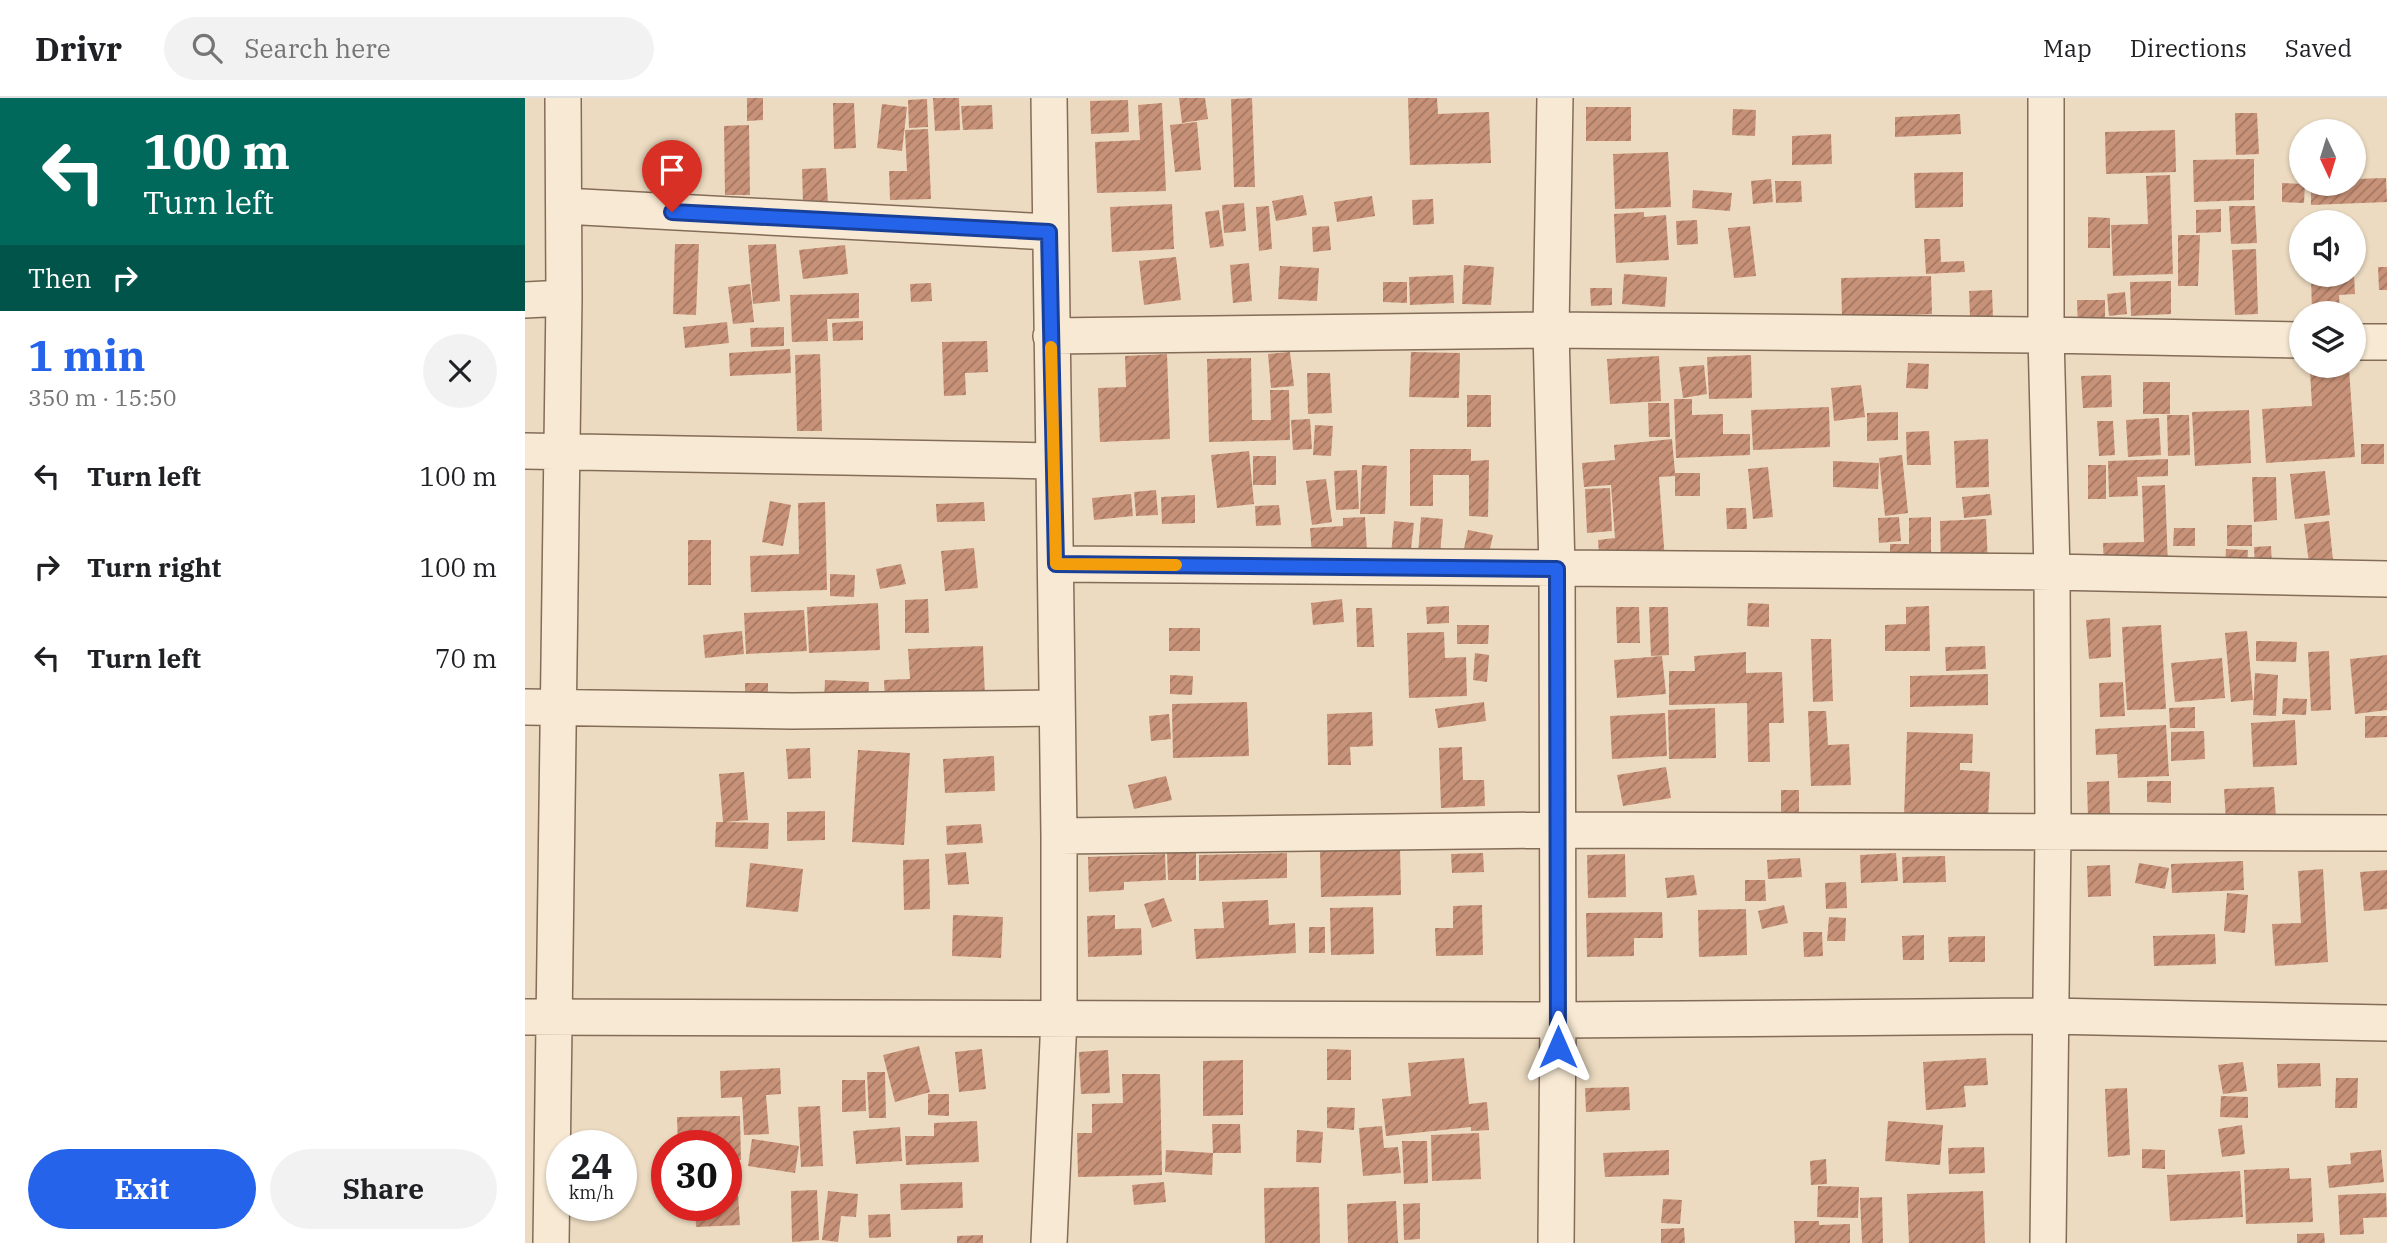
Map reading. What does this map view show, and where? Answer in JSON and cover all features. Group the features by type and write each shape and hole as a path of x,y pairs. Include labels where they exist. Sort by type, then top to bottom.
{"street":[{"path":"551,1243 538,1160 541,707 561,452 564,298 563,98"},
{"path":"1049,98 1059,836 1059,1018 1049,1243"},
{"path":"1555,98 1551,330 1557,569 1556,1243"},
{"path":"2046,98 2046,334 2052,572 2053,834 2048,1243"},
{"path":"564,206 1049,232"},
{"path":"525,300 564,298"},
{"path":"1051,336 1551,330 2046,334 2289,340"},
{"path":"2366,342 2387,342"},
{"path":"525,451 1052,461"},
{"path":"1056,564 2052,572 2387,579"},
{"path":"541,707 792,711 1056,708"},
{"path":"1059,836 1557,830 2053,834 2387,833"},
{"path":"540,1017 1558,1020 2049,1016 2387,1023"}],"building":[{"path":"747,98 763,98 763,120 747,121"},
{"path":"933,98 959,98 960,130 935,131"},
{"path":"1179,98 1205,98 1208,119 1182,123"},
{"path":"1252,98 1255,187 1234,187 1231,99"},
{"path":"1408,98 1437,98 1438,114 1489,112 1491,163 1410,165"},
{"path":"927,99 928,127 909,128 908,100"},
{"path":"1128,100 1129,132 1091,134 1090,101"},
{"path":"833,103 854,103 856,148 834,149"},
{"path":"1162,103 1166,191 1097,193 1095,142 1140,140 1138,105"},
{"path":"882,104 907,107 902,151 877,148"},
{"path":"992,105 993,129 963,130 961,106"},
{"path":"1586,107 1631,107 1631,141 1586,141"},
{"path":"1733,109 1756,110 1755,136 1732,135"},
{"path":"2235,113 2257,113 2259,154 2236,155"},
{"path":"1960,114 1961,134 1895,137 1895,117"},
{"path":"1197,122 1201,170 1175,172 1170,125"},
{"path":"749,125 750,195 725,195 724,126"},
{"path":"928,129 931,199 890,200 889,171 907,171 905,130"},
{"path":"2175,130 2176,172 2106,174 2105,132"},
{"path":"1831,134 1832,164 1792,165 1792,136"},
{"path":"1668,152 1671,207 1615,209 1613,154"},
{"path":"2254,159 2254,200 2194,202 2193,160"},
{"path":"826,168 828,203 803,204 802,169"},
{"path":"1963,172 1963,207 1915,208 1914,173"},
{"path":"2170,175 2173,274 2113,276 2111,225 2148,224 2146,176"},
{"path":"2386,178 2387,202 2311,205 2311,196 2366,196 2366,179"},
{"path":"1771,179 1773,202 1753,204 1751,181"},
{"path":"1775,181 1801,181 1802,202 1776,203"},
{"path":"2282,183 2289,183 2289,196 2304,196 2304,203 2282,202"},
{"path":"1693,190 1732,193 1730,211 1692,208"},
{"path":"1303,195 1307,215 1276,221 1272,201"},
{"path":"1372,196 1375,216 1337,222 1334,202"},
{"path":"1433,199 1434,224 1413,225 1412,200"},
{"path":"1244,203 1246,231 1224,233 1222,205"},
{"path":"1172,204 1174,249 1112,252 1110,207"},
{"path":"1269,206 1272,249 1259,251 1256,207"},
{"path":"2229,206 2255,206 2257,243 2231,244"},
{"path":"2221,209 2221,232 2196,233 2196,210"},
{"path":"1219,210 1224,246 1210,248 1205,212"},
{"path":"1644,212 1644,217 1666,215 1669,260 1616,263 1614,214"},
{"path":"2088,217 2110,218 2110,248 2088,248"},
{"path":"1697,220 1698,244 1677,245 1676,221"},
{"path":"1329,226 1331,250 1313,252 1312,227"},
{"path":"1750,226 1756,276 1734,278 1728,228"},
{"path":"2178,235 2200,235 2198,286 2178,286"},
{"path":"1924,239 1940,239 1941,262 1964,261 1965,272 1926,274"},
{"path":"675,244 699,244 696,315 673,314"},
{"path":"776,244 780,301 753,304 748,245"},
{"path":"845,245 848,274 803,279 799,250"},
{"path":"2256,249 2258,314 2235,315 2232,250"},
{"path":"1176,257 1181,300 1144,305 1139,261"},
{"path":"1249,263 1252,301 1233,303 1230,265"},
{"path":"1464,265 1494,267 1491,305 1462,304"},
{"path":"1280,266 1319,268 1317,301 1278,299"},
{"path":"2378,267 2387,267 2387,290 2379,290"},
{"path":"1624,274 1667,277 1665,307 1622,304"},
{"path":"1453,275 1454,303 1410,305 1409,277"},
{"path":"1931,276 1932,314 1842,317 1841,278"},
{"path":"2171,281 2171,314 2131,316 2130,282"},
{"path":"1383,282 1407,282 1407,303 1383,302"},
{"path":"931,283 932,301 911,302 910,284"},
{"path":"750,284 754,322 733,324 728,287"},
{"path":"2311,287 2355,287 2355,294 2339,295 2339,301 2312,301"},
{"path":"1590,288 1612,288 1612,305 1591,306"},
{"path":"1992,290 1993,317 1970,317 1969,291"},
{"path":"2125,292 2127,314 2109,316 2107,294"},
{"path":"859,293 859,318 827,319 828,341 792,342 790,295"},
{"path":"2077,300 2105,300 2105,330 2078,330"},
{"path":"863,321 863,340 833,341 832,323"},
{"path":"727,322 729,343 685,348 683,327"},
{"path":"784,327 784,346 751,347 750,328"},
{"path":"987,341 988,372 965,373 966,395 944,396 942,342"},
{"path":"790,349 791,373 730,376 729,353"},
{"path":"1290,352 1294,386 1271,388 1268,354"},
{"path":"1411,352 1460,353 1459,398 1409,397"},
{"path":"820,354 822,431 797,431 795,355"},
{"path":"1167,354 1170,439 1100,442 1098,388 1126,387 1125,356"},
{"path":"1751,355 1752,398 1709,399 1707,357"},
{"path":"1659,356 1661,401 1610,404 1607,359"},
{"path":"1251,358 1252,420 1271,420 1270,390 1289,390 1290,440 1209,442 1207,359"},
{"path":"1908,363 1929,364 1928,389 1906,388"},
{"path":"1704,365 1707,394 1683,398 1679,367"},
{"path":"1307,373 1330,373 1332,413 1308,414"},
{"path":"2111,375 2112,407 2083,408 2081,376"},
{"path":"2310,378 2350,378 2355,457 2266,463 2262,409 2312,406"},
{"path":"2143,382 2170,382 2170,414 2143,414"},
{"path":"1861,385 1865,417 1834,421 1831,388"},
{"path":"1467,395 1491,395 1491,427 1467,427"},
{"path":"1674,399 1692,399 1692,415 1723,414 1723,434 1750,434 1750,455 1676,458"},
{"path":"1648,403 1669,403 1670,437 1649,437"},
{"path":"1829,407 1830,447 1753,450 1751,410"},
{"path":"2249,410 2251,463 2195,466 2192,412"},
{"path":"1898,412 1898,440 1867,441 1867,413"},
{"path":"2167,415 2189,415 2190,455 2168,456"},
{"path":"2159,418 2161,455 2128,457 2126,420"},
{"path":"1310,419 1312,449 1293,450 1291,420"},
{"path":"2097,421 2113,421 2115,455 2099,456"},
{"path":"1315,425 1333,426 1331,456 1313,455"},
{"path":"1929,431 1931,465 1907,465 1906,432"},
{"path":"1672,439 1675,473 1700,473 1700,496 1675,496 1675,476 1659,477 1665,561 1600,566 1598,540 1615,538 1611,485 1584,487 1582,463 1615,460 1614,445"},
{"path":"1988,439 1989,487 1956,488 1954,441"},
{"path":"2361,444 2384,444 2384,464 2361,464"},
{"path":"1410,449 1471,449 1471,461 1489,460 1488,517 1469,516 1469,475 1433,475 1433,506 1410,506"},
{"path":"1249,451 1254,504 1217,508 1211,455"},
{"path":"1902,455 1908,513 1885,516 1879,458"},
{"path":"1253,456 1276,456 1276,485 1253,485"},
{"path":"2168,459 2168,476 2137,477 2138,496 2109,497 2108,461"},
{"path":"1833,461 1879,463 1878,489 1833,487"},
{"path":"1362,465 1387,466 1385,514 1360,514"},
{"path":"2088,465 2106,465 2106,499 2088,499"},
{"path":"1768,467 1773,517 1753,519 1748,469"},
{"path":"1357,470 1359,509 1336,510 1334,471"},
{"path":"2325,471 2330,515 2295,519 2290,474"},
{"path":"2252,477 2276,477 2277,520 2254,522"},
{"path":"1326,479 1332,522 1312,525 1306,481"},
{"path":"2165,485 2168,567 2104,570 2103,543 2144,542 2142,486"},
{"path":"1610,488 1612,531 1587,533 1585,489"},
{"path":"1156,490 1158,515 1136,516 1134,492"},
{"path":"1131,494 1133,516 1094,520 1092,498"},
{"path":"1990,494 1992,515 1964,518 1962,497"},
{"path":"1195,495 1195,523 1162,524 1161,497"},
{"path":"770,501 791,505 783,546 762,542"},
{"path":"825,502 827,590 751,592 750,556 799,554 798,503"},
{"path":"984,502 985,521 937,522 936,504"},
{"path":"1279,505 1281,525 1256,526 1255,506"},
{"path":"1726,508 1746,508 1747,529 1727,529"},
{"path":"1365,517 1367,552 1312,555 1310,528 1343,526 1343,518"},
{"path":"1421,517 1443,519 1440,555 1418,553"},
{"path":"1899,517 1901,541 1879,543 1878,518"},
{"path":"1931,517 1931,565 1890,566 1890,544 1909,544 1909,518"},
{"path":"1986,519 1988,564 1941,565 1940,521"},
{"path":"1394,521 1414,523 1410,557 1391,555"},
{"path":"2329,521 2333,560 2309,563 2304,524"},
{"path":"2227,525 2252,525 2252,546 2227,546"},
{"path":"2174,528 2195,528 2195,546 2173,546"},
{"path":"1468,530 1493,535 1488,558 1463,553"},
{"path":"688,540 711,540 711,585 688,585"},
{"path":"2271,546 2272,567 2255,568 2254,547"},
{"path":"974,548 978,588 945,591 941,551"},
{"path":"2226,549 2248,550 2247,568 2225,567"},
{"path":"901,564 906,584 880,589 876,569"},
{"path":"830,574 855,575 854,597 830,596"},
{"path":"928,599 929,633 905,633 905,600"},
{"path":"1342,599 1344,622 1313,625 1311,603"},
{"path":"878,603 880,650 809,653 807,607"},
{"path":"1748,603 1769,604 1769,627 1747,626"},
{"path":"1449,606 1449,623 1427,624 1426,607"},
{"path":"1929,606 1930,651 1885,651 1885,625 1906,624 1906,607"},
{"path":"1616,607 1639,607 1640,643 1617,643"},
{"path":"1649,607 1668,607 1669,655 1651,656"},
{"path":"1356,608 1372,608 1374,647 1357,647"},
{"path":"804,610 807,651 746,654 744,613"},
{"path":"2110,618 2111,657 2089,659 2086,620"},
{"path":"1457,625 1489,625 1488,644 1457,644"},
{"path":"2161,625 2166,709 2127,710 2122,627"},
{"path":"1169,628 1200,628 1200,651 1169,651"},
{"path":"742,631 744,654 705,658 703,635"},
{"path":"2247,631 2253,700 2231,702 2225,633"},
{"path":"1444,632 1445,658 1466,657 1467,696 1409,698 1407,633"},
{"path":"1811,639 1831,639 1833,701 1813,702"},
{"path":"2256,641 2297,642 2296,662 2256,661"},
{"path":"983,646 985,698 885,702 884,680 910,679 908,649"},
{"path":"1985,646 1986,669 1946,671 1945,647"},
{"path":"2329,651 2331,710 2311,711 2308,652"},
{"path":"1746,652 1746,673 1782,672 1784,723 1769,723 1770,762 1748,762 1747,703 1669,705 1669,671 1695,671 1694,656"},
{"path":"1475,653 1489,655 1487,682 1473,680"},
{"path":"2387,655 2387,710 2355,714 2350,659"},
{"path":"1662,656 1666,694 1617,698 1614,660"},
{"path":"2222,658 2225,698 2175,702 2171,663"},
{"path":"2255,673 2278,675 2276,716 2253,715"},
{"path":"1988,674 1988,705 1910,707 1910,676"},
{"path":"1170,675 1193,676 1192,695 1170,694"},
{"path":"825,680 869,682 868,703 824,701"},
{"path":"2123,682 2125,716 2100,717 2099,683"},
{"path":"745,683 768,683 768,700 745,701"},
{"path":"2283,698 2307,699 2306,715 2282,714"},
{"path":"1247,702 1249,756 1173,758 1172,704"},
{"path":"1484,702 1486,721 1438,728 1435,709"},
{"path":"2195,707 2195,728 2170,728 2169,708"},
{"path":"1715,708 1716,758 1669,759 1668,710"},
{"path":"1808,711 1826,711 1828,745 1849,744 1851,785 1811,786"},
{"path":"1372,712 1373,746 1350,747 1351,765 1328,765 1327,714"},
{"path":"1665,713 1667,756 1612,759 1610,716"},
{"path":"1169,714 1171,739 1151,741 1149,716"},
{"path":"2365,716 2387,716 2387,737 2365,738"},
{"path":"2295,720 2297,765 2253,767 2251,723"},
{"path":"2166,725 2169,776 2118,778 2117,754 2096,755 2095,729"},
{"path":"2204,731 2205,759 2171,761 2171,732"},
{"path":"1907,732 1973,734 1972,763 1960,763 1960,770 1990,772 1988,820 1904,817"},
{"path":"1462,747 1463,780 1484,780 1485,806 1441,808 1439,748"},
{"path":"810,748 811,778 788,779 786,749"},
{"path":"858,750 910,753 904,845 852,842"},
{"path":"994,756 995,791 945,793 943,759"},
{"path":"1666,767 1671,798 1623,806 1617,775"},
{"path":"744,772 748,820 725,822 769,823 768,849 715,847 716,822 723,822 719,774"},
{"path":"1166,776 1172,800 1134,809 1128,785"},
{"path":"2109,781 2110,818 2088,819 2087,782"},
{"path":"2147,781 2171,781 2171,803 2147,802"},
{"path":"2274,787 2276,817 2226,820 2224,789"},
{"path":"1781,790 1799,790 1799,812 1781,812"},
{"path":"825,811 825,840 787,841 787,812"},
{"path":"981,824 983,843 947,845 946,826"},
{"path":"1400,847 1401,895 1321,897 1320,851"},
{"path":"966,852 969,884 948,885 945,854"},
{"path":"1196,852 1196,880 1168,880 1167,853"},
{"path":"1287,853 1287,878 1199,881 1199,855"},
{"path":"1483,853 1484,872 1452,873 1451,854"},
{"path":"1896,853 1898,881 1861,883 1860,855"},
{"path":"1165,854 1166,880 1124,882 1124,890 1089,892 1088,857"},
{"path":"1625,854 1626,897 1588,898 1587,855"},
{"path":"1945,856 1946,882 1903,883 1902,857"},
{"path":"1800,858 1802,877 1768,879 1767,860"},
{"path":"929,859 930,909 904,910 903,860"},
{"path":"2243,861 2244,890 2172,893 2171,864"},
{"path":"750,863 803,869 798,912 746,907"},
{"path":"2139,863 2169,868 2165,889 2135,883"},
{"path":"2110,865 2111,896 2088,897 2087,866"},
{"path":"2323,869 2328,962 2275,966 2272,924 2301,923 2298,871"},
{"path":"2387,870 2387,909 2364,911 2360,872"},
{"path":"1694,875 1697,895 1667,898 1665,878"},
{"path":"1745,880 1765,880 1766,901 1745,901"},
{"path":"1846,882 1847,908 1826,909 1825,883"},
{"path":"2227,893 2248,895 2245,933 2224,931"},
{"path":"1164,898 1172,921 1152,928 1144,904"},
{"path":"1268,900 1269,925 1295,923 1296,953 1196,959 1194,929 1224,928 1222,902"},
{"path":"1482,905 1483,955 1436,956 1435,928 1453,928 1453,906"},
{"path":"1784,905 1788,923 1762,929 1758,911"},
{"path":"1373,907 1374,954 1331,955 1330,908"},
{"path":"1746,909 1747,955 1699,957 1698,910"},
{"path":"1662,912 1663,938 1634,938 1634,956 1587,957 1586,913"},
{"path":"953,915 1003,917 1001,958 952,956"},
{"path":"1115,915 1115,929 1141,928 1142,955 1088,957 1087,916"},
{"path":"1829,917 1846,918 1845,941 1827,941"},
{"path":"1309,927 1325,927 1325,953 1309,953"},
{"path":"1803,932 1822,932 1823,956 1804,957"},
{"path":"2215,934 2216,964 2154,966 2153,936"},
{"path":"1924,935 1924,960 1903,960 1902,936"},
{"path":"1985,936 1985,962 1949,962 1948,937"},
{"path":"919,1046 930,1092 895,1102 883,1055"},
{"path":"982,1049 986,1089 959,1092 955,1052"},
{"path":"1327,1049 1351,1050 1351,1080 1327,1080"},
{"path":"1108,1050 1110,1093 1081,1094 1079,1052"},
{"path":"1464,1058 1469,1104 1487,1102 1489,1130 1471,1131 1471,1127 1386,1136 1382,1099 1411,1096 1408,1063"},
{"path":"1986,1058 1988,1085 1964,1086 1966,1107 1926,1110 1923,1062"},
{"path":"1243,1060 1243,1115 1203,1116 1203,1061"},
{"path":"2243,1062 2247,1091 2223,1094 2218,1065"},
{"path":"2320,1063 2321,1086 2278,1088 2277,1064"},
{"path":"780,1068 781,1094 766,1095 769,1134 744,1135 742,1097 721,1098 720,1071"},
{"path":"867,1072 885,1072 886,1118 869,1118"},
{"path":"1122,1074 1160,1074 1162,1175 1078,1177 1077,1133 1092,1133 1092,1104 1123,1103"},
{"path":"2336,1078 2358,1078 2357,1108 2335,1108"},
{"path":"842,1080 865,1080 866,1111 842,1112"},
{"path":"1629,1087 1630,1110 1586,1112 1585,1088"},
{"path":"2127,1088 2130,1155 2108,1157 2105,1089"},
{"path":"928,1094 949,1094 949,1116 928,1115"},
{"path":"2221,1096 2248,1097 2248,1118 2220,1117"},
{"path":"820,1106 823,1166 801,1167 798,1107"},
{"path":"1327,1107 1355,1108 1354,1130 1327,1128"},
{"path":"740,1116 740,1130 677,1130 677,1117"},
{"path":"977,1121 979,1162 906,1165 905,1136 934,1136 934,1123"},
{"path":"1888,1121 1943,1125 1940,1165 1885,1161"},
{"path":"1212,1124 1240,1124 1241,1153 1213,1153"},
{"path":"2242,1125 2245,1154 2222,1157 2218,1129"},
{"path":"1382,1126 1384,1148 1398,1147 1401,1173 1363,1176 1359,1128"},
{"path":"900,1127 902,1161 856,1164 853,1131"},
{"path":"1297,1130 1323,1132 1321,1163 1296,1162"},
{"path":"1479,1133 1481,1179 1432,1181 1431,1135"},
{"path":"752,1139 799,1146 795,1173 748,1166"},
{"path":"1402,1141 1427,1141 1428,1183 1404,1184"},
{"path":"1984,1147 1985,1173 1949,1174 1948,1148"},
{"path":"2142,1149 2165,1150 2165,1169 2142,1168"},
{"path":"1166,1150 1213,1153 1212,1175 1165,1172"},
{"path":"1669,1150 1669,1175 1605,1177 1603,1153"},
{"path":"2381,1150 2384,1182 2329,1188 2327,1166 2351,1164 2350,1153"},
{"path":"1826,1159 1827,1184 1811,1185 1810,1161"},
{"path":"2289,1168 2290,1179 2311,1178 2313,1222 2246,1224 2244,1170"},
{"path":"2240,1171 2243,1217 2170,1221 2167,1175"},
{"path":"962,1182 963,1208 901,1210 900,1184"},
{"path":"1164,1182 1166,1202 1134,1205 1132,1185"},
{"path":"1818,1186 1859,1187 1858,1218 1817,1217"},
{"path":"1319,1187 1320,1243 1265,1243 1264,1188"},
{"path":"817,1190 819,1240 792,1242 791,1191"},
{"path":"828,1191 858,1194 856,1217 841,1216 838,1242 822,1240"},
{"path":"1983,1191 1985,1243 1909,1243 1907,1194"},
{"path":"2386,1193 2387,1217 2363,1218 2364,1234 2340,1235 2338,1195"},
{"path":"1882,1197 1883,1243 1862,1243 1860,1198"},
{"path":"1663,1199 1682,1200 1680,1224 1661,1223"},
{"path":"1396,1201 1398,1243 1348,1243 1347,1204"},
{"path":"1420,1203 1420,1239 1404,1240 1403,1204"},
{"path":"890,1214 891,1237 869,1238 868,1215"},
{"path":"696,1221 740,1221 740,1225 696,1227"},
{"path":"1794,1221 1819,1221 1819,1225 1850,1224 1850,1243 1795,1243"},
{"path":"1684,1228 1685,1243 1661,1243 1661,1229"},
{"path":"2324,1233 2325,1243 2297,1243 2297,1234"},
{"path":"983,1235 983,1243 957,1243 957,1236"}],"slow traffic":[{"path":"1051,347 1056,564 1176,565"}],"route":[{"path":"672,212 1049,232 1056,564 1557,569 1558,1047"}]}
